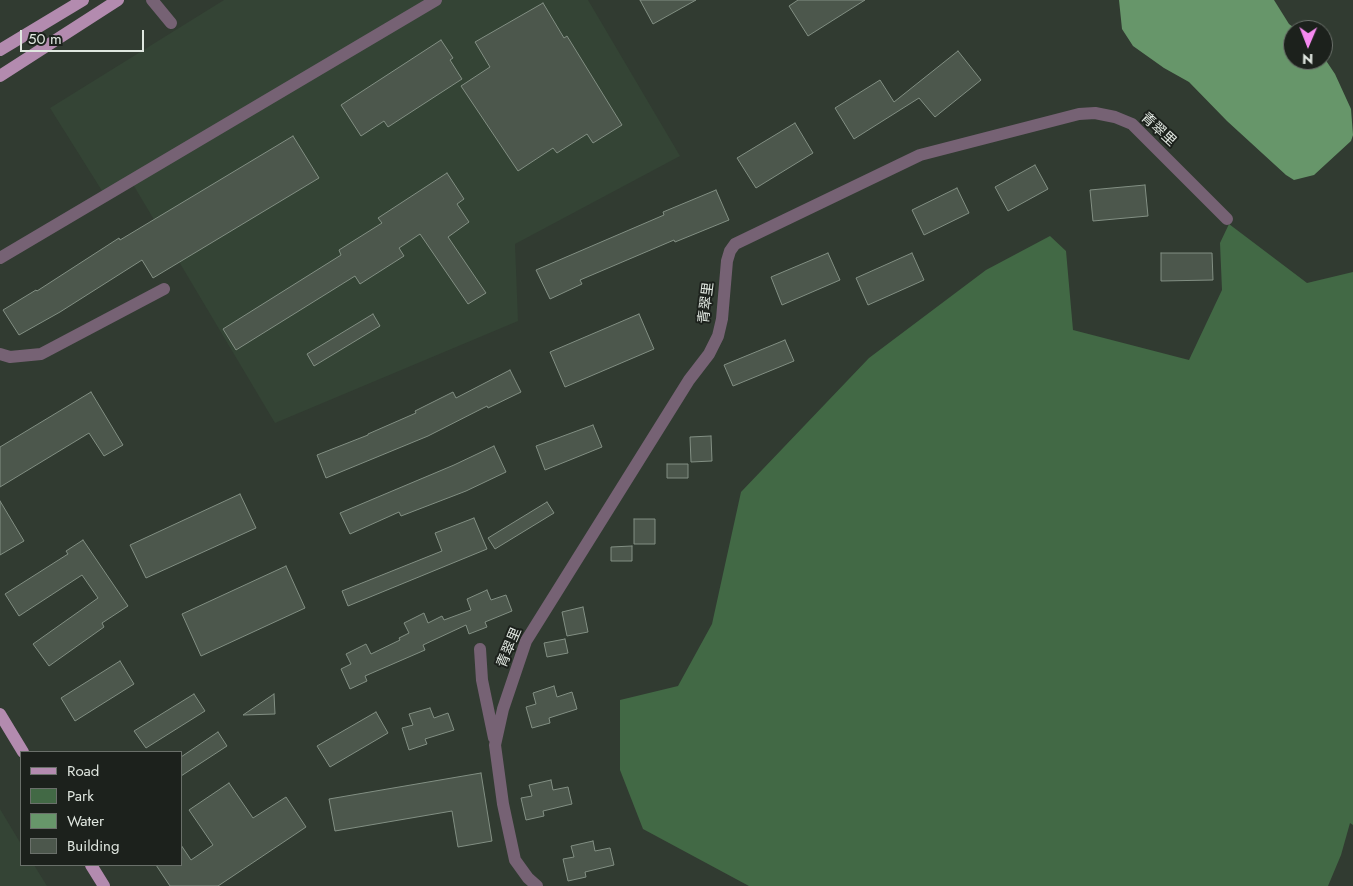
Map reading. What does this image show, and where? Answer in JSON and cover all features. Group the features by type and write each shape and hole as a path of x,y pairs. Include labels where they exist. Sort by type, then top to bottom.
{"main road":[{"path":"0,50 83,0"},
{"path":"0,76 118,0"},
{"path":"0,714 22,751"},
{"path":"93,866 104,886"}],"street":[{"path":"152,0 171,23"},
{"path":"0,258 436,0"},
{"name":"青翠里","path":"536,886 521,870 515,860 503,804 495,745 503,709 526,642 689,380 709,354 718,336 722,319 727,261 730,250 735,244 920,155 1079,114 1095,113 1115,117 1132,124 1227,219"},
{"path":"0,354 10,357 41,354 164,289"},
{"path":"480,649 482,680 495,745"}],"shaded area":[{"path":"224,0 588,0 680,156 515,244 518,321 275,423 131,181 104,194 50,108"},
{"path":"0,809 20,842 20,866 35,866 47,886 0,886"}],"green space":[{"path":"1229,224 1307,283 1353,272 1353,825 1350,823 1341,855 1328,886 749,886 643,829 620,770 620,700 678,686 712,624 741,492 869,358 986,270 1050,236 1066,251 1073,330 1189,360 1222,290 1220,243"}],"water":[{"path":"1119,0 1274,0 1286,20 1283,20 1283,70 1332,70 1351,109 1353,135 1351,141 1314,175 1294,180 1286,175 1227,121 1189,82 1164,68 1133,46 1122,29"}],"building":[{"path":"640,0 696,0 653,24"},
{"path":"798,0 865,0 808,36 789,6"},
{"path":"543,3 564,38 567,36 622,125 593,143 587,134 557,153 553,148 518,171 461,86 490,67 475,42"},
{"path":"441,40 453,58 450,60 462,79 388,127 384,121 361,136 341,105"},
{"path":"958,51 981,80 935,117 919,98 854,139 835,108 880,80 894,102"},
{"path":"795,123 813,153 756,188 737,158"},
{"path":"293,136 319,178 153,278 142,260 60,312 19,335 3,310 37,291 119,238 120,240"},
{"path":"1035,165 1048,189 1008,211 995,187"},
{"path":"447,173 464,199 457,204 469,222 448,237 486,293 468,304 420,234 399,248 404,256 360,284 355,276 236,350 223,329 341,255 339,250 382,223 378,218"},
{"path":"1145,185 1148,216 1093,221 1090,190"},
{"path":"957,188 969,213 924,235 912,210"},
{"path":"716,190 729,220 675,242 674,240 580,280 582,284 550,299 536,270 664,215 663,212"},
{"path":"828,253 840,280 782,305 771,277"},
{"path":"912,253 924,280 868,305 856,278"},
{"path":"1161,253 1212,253 1213,280 1161,281"},
{"path":"373,314 380,326 314,366 307,354"},
{"path":"639,314 654,349 565,387 550,352"},
{"path":"785,340 794,361 733,386 724,365"},
{"path":"510,370 521,392 488,408 487,406 428,436 326,478 317,455 368,435 416,413 415,411 453,392 456,398"},
{"path":"91,392 123,445 104,456 89,433 0,487 0,447"},
{"path":"593,425 602,447 545,470 536,446"},
{"path":"711,436 712,461 691,462 690,437"},
{"path":"494,446 506,472 466,491 401,516 399,512 350,534 340,513"},
{"path":"667,464 688,464 688,478 667,478"},
{"path":"240,494 256,528 146,578 130,545"},
{"path":"0,501 24,541 0,555"},
{"path":"547,502 554,513 495,549 488,538"},
{"path":"474,518 487,549 348,606 342,591 442,551 435,533"},
{"path":"634,519 655,519 655,544 634,544"},
{"path":"83,540 128,606 102,623 104,627 49,666 33,644 98,598 82,575 19,616 5,594 68,554 66,551"},
{"path":"632,546 632,561 611,561 611,547"},
{"path":"286,566 305,608 201,656 182,614"},
{"path":"487,590 491,600 506,595 512,611 485,622 487,627 469,634 466,625 423,645 425,650 365,676 367,681 350,689 341,669 351,664 346,654 366,644 371,654 400,640 399,638 409,633 404,623 424,613 428,623 442,616 444,620 471,610 467,599"},
{"path":"583,607 588,632 567,636 562,612"},
{"path":"565,639 568,653 547,657 544,643"},
{"path":"120,661 134,684 75,721 61,698"},
{"path":"554,686 557,697 572,692 577,709 549,718 550,723 532,728 526,707 536,704 533,693"},
{"path":"194,694 205,711 146,748 134,731"},
{"path":"274,694 275,714 243,715"},
{"path":"430,708 434,718 448,713 454,730 425,739 427,744 409,750 402,728 413,725 409,714"},
{"path":"376,712 388,733 330,767 317,746"},
{"path":"218,732 227,746 182,775 182,756"},
{"path":"481,773 492,841 458,847 452,811 335,831 329,799"},
{"path":"551,780 553,790 568,787 572,804 543,811 544,816 526,820 521,798 532,796 529,785"},
{"path":"229,783 253,818 286,797 306,827 218,886 170,886 157,866 182,866 182,846 191,860 213,845 189,810"},
{"path":"593,841 595,851 610,848 614,865 585,872 586,877 568,881 563,859 574,857 571,846"}]}
